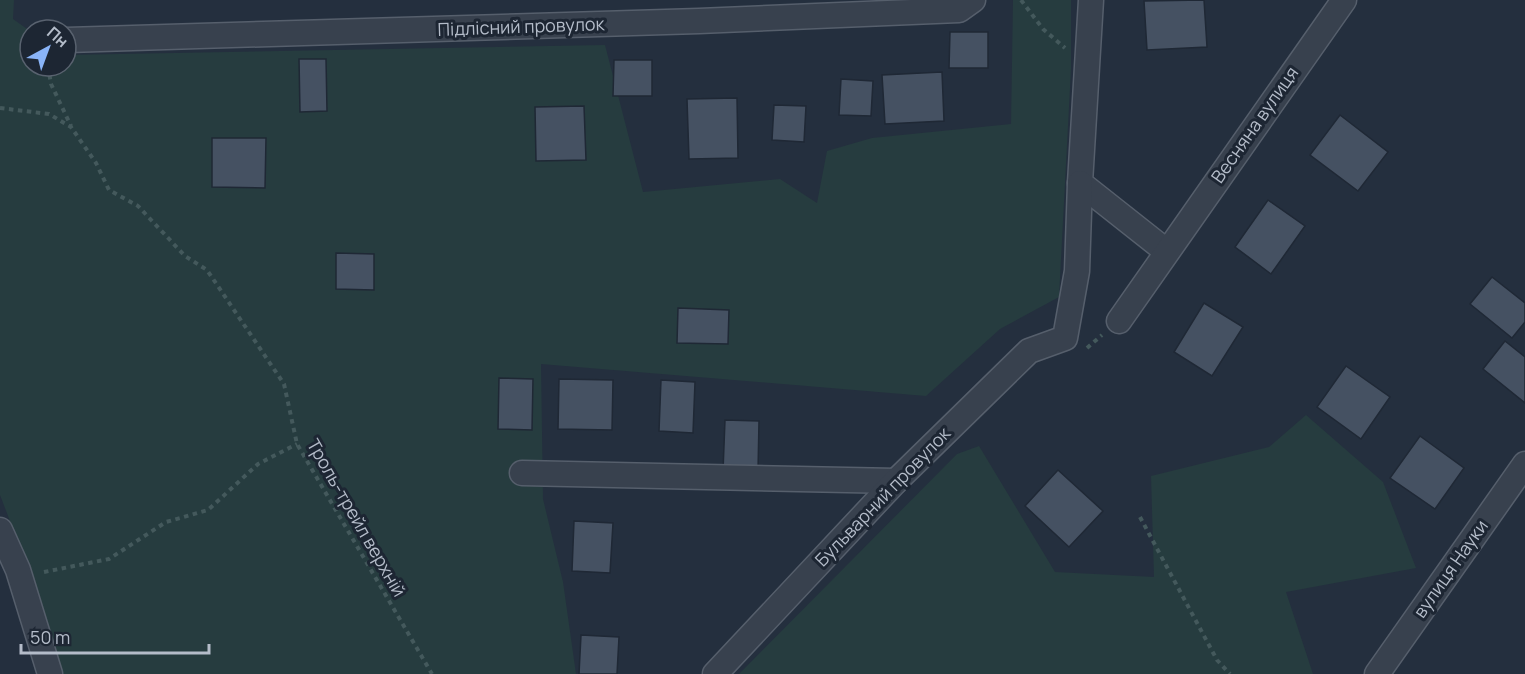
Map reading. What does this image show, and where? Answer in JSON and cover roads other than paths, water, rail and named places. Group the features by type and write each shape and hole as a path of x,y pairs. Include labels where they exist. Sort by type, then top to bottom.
{"street":[{"name":"Підлісний провулок","path":"78,40 734,20 959,10 973,0"},
{"path":"1091,0 1080,183 1166,250"},
{"name":"Весняна вулиця","path":"1119,321 1166,250 1344,0"},
{"name":"Бульварний провулок","path":"715,674 896,481 1029,351 1065,338 1077,271 1080,183"},
{"name":"вулиця Науки","path":"1377,674 1525,464"},
{"path":"522,473 896,481"},
{"path":"0,530 20,577 50,674"}]}
